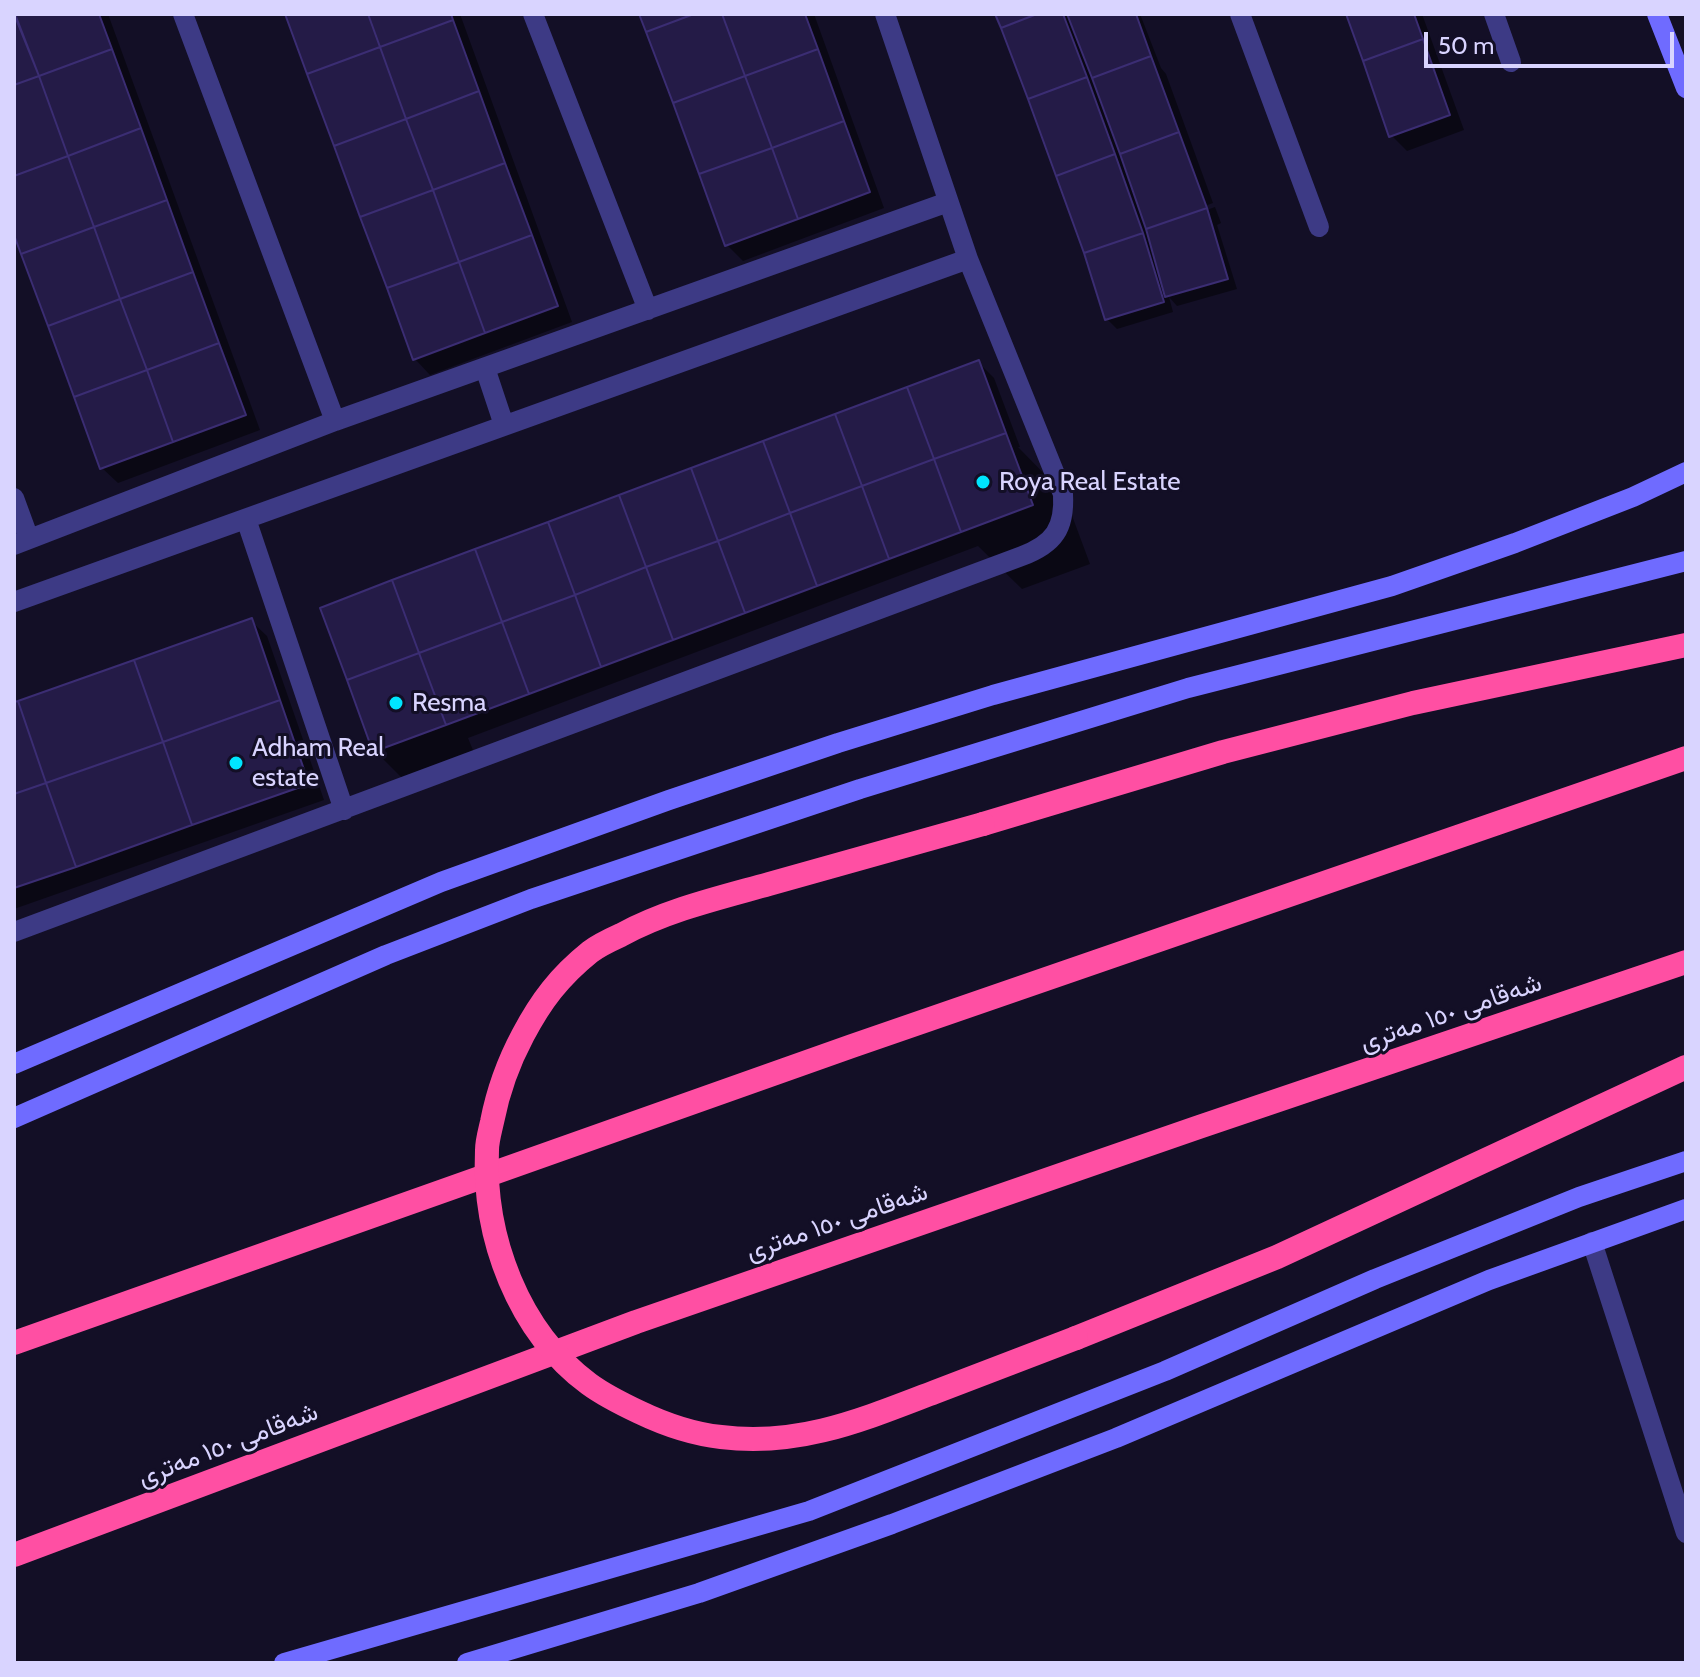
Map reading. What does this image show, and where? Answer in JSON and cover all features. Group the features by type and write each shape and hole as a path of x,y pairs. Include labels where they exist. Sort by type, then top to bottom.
{"highway":[{"path":"1686,645 1413,703 1223,752 983,824 692,905 643,923 593,950 556,982 534,1015 498,1090 486,1148 488,1203 502,1261 518,1299 544,1339 569,1367 590,1385 654,1419 689,1431 761,1440 811,1434 861,1421 1277,1257 1686,1067"},
{"path":"14,1343 852,1046 1686,758"},
{"name":"شەقامی ١٥٠ مەتری","path":"14,1555 636,1322 1686,962"}],"street":[{"path":"183,14 335,421"},
{"path":"533,14 648,310"},
{"path":"14,932 1038,550 1050,540 1060,527 1064,511 1063,494 968,259 885,14"},
{"path":"1240,14 1319,227"},
{"path":"1494,14 1511,62"},
{"path":"1657,14 1686,88"},
{"path":"14,498 22,542 335,421 948,202"},
{"path":"14,602 968,259"},
{"path":"485,368 504,425"},
{"path":"14,1064 441,882 669,800 993,695 1392,586 1633,497 1686,472"},
{"path":"246,519 344,810"},
{"path":"14,1118 386,955 531,899 831,799 1188,688 1686,561"},
{"path":"284,1663 809,1511 1165,1371 1375,1279 1521,1220 1686,1161"},
{"path":"467,1663 699,1593 892,1524 1116,1438 1489,1280 1686,1209"},
{"path":"1592,1242 1686,1533"}],"building":[{"path":"14,14 39,76 14,85"},
{"path":"15,14 99,14 112,49 39,76"},
{"path":"285,14 368,14 380,47 307,74"},
{"path":"368,14 451,14 453,20 380,47"},
{"path":"639,14 694,14 646,32"},
{"path":"694,14 722,14 745,76 673,103 646,32"},
{"path":"722,14 805,14 818,49 745,76"},
{"path":"995,14 1037,14 1001,28"},
{"path":"1037,14 1063,14 1087,77 1028,99 1001,28"},
{"path":"1067,14 1136,14 1151,56 1092,78"},
{"path":"1346,14 1414,14 1423,39 1363,61"},
{"path":"453,20 479,91 406,119 380,47"},
{"path":"1423,39 1450,115 1389,137 1363,61"},
{"path":"380,47 406,119 334,146 307,74"},
{"path":"112,49 141,128 68,156 39,76"},
{"path":"818,49 844,121 772,148 745,76"},
{"path":"1151,56 1179,132 1120,154 1092,78"},
{"path":"39,76 68,156 14,176 14,85"},
{"path":"745,76 772,148 699,174 673,103"},
{"path":"1087,77 1115,154 1056,176 1028,99"},
{"path":"479,91 505,163 433,190 406,119"},
{"path":"406,119 433,190 360,217 334,146"},
{"path":"844,121 870,192 798,219 772,148"},
{"path":"141,128 167,200 94,227 68,156"},
{"path":"1179,132 1207,208 1146,229 1120,154"},
{"path":"772,148 798,219 725,246 699,174"},
{"path":"1115,154 1143,233 1084,253 1056,176"},
{"path":"68,156 94,227 21,254 14,235 14,176"},
{"path":"505,163 532,235 459,262 433,190"},
{"path":"433,190 459,262 387,288 360,217"},
{"path":"167,200 193,272 120,299 94,227"},
{"path":"1207,208 1228,279 1165,297 1146,229"},
{"path":"94,227 120,299 48,326 21,254"},
{"path":"1143,233 1164,302 1105,320 1084,253"},
{"path":"532,235 558,306 485,333 459,262"},
{"path":"459,262 485,333 413,360 387,288"},
{"path":"193,272 219,343 147,370 120,299"},
{"path":"120,299 147,370 74,397 48,326"},
{"path":"219,343 246,415 173,442 147,370"},
{"path":"979,360 1006,433 934,459 907,387"},
{"path":"147,370 173,442 100,469 74,397"},
{"path":"907,387 934,459 862,486 835,414"},
{"path":"835,414 862,486 790,513 763,441"},
{"name":"Roya Real Estate","path":"1006,433 1033,505 961,532 934,459"},
{"path":"763,441 790,513 718,541 691,468"},
{"path":"934,459 961,532 889,559 862,486"},
{"path":"691,468 718,541 646,567 619,495"},
{"path":"862,486 889,559 817,586 790,513"},
{"path":"619,495 646,567 575,595 548,522"},
{"path":"790,513 817,586 745,613 718,541"},
{"path":"548,522 575,595 502,622 475,549"},
{"path":"718,541 745,613 673,640 646,567"},
{"path":"475,549 502,622 419,653 392,580"},
{"path":"646,567 673,640 601,667 575,595"},
{"path":"392,580 419,653 347,680 320,608"},
{"path":"575,595 601,667 529,694 502,622"},
{"path":"252,618 280,700 163,742 134,660"},
{"path":"502,622 529,694 446,725 419,653"},
{"name":"Resma","path":"419,653 446,725 373,752 347,680"},
{"path":"134,660 163,742 46,783 18,701"},
{"name":"Adham Real estate","path":"280,700 309,784 192,825 163,742"},
{"path":"18,701 46,783 14,794 14,702"},
{"path":"163,742 192,825 76,867 46,783"},
{"path":"46,783 76,867 14,888 14,794"}],"place":[{"name":"Roya Real Estate","path":"983,482"},
{"name":"Resma","path":"396,703"},
{"name":"Adham Real estate","path":"236,763"}]}
